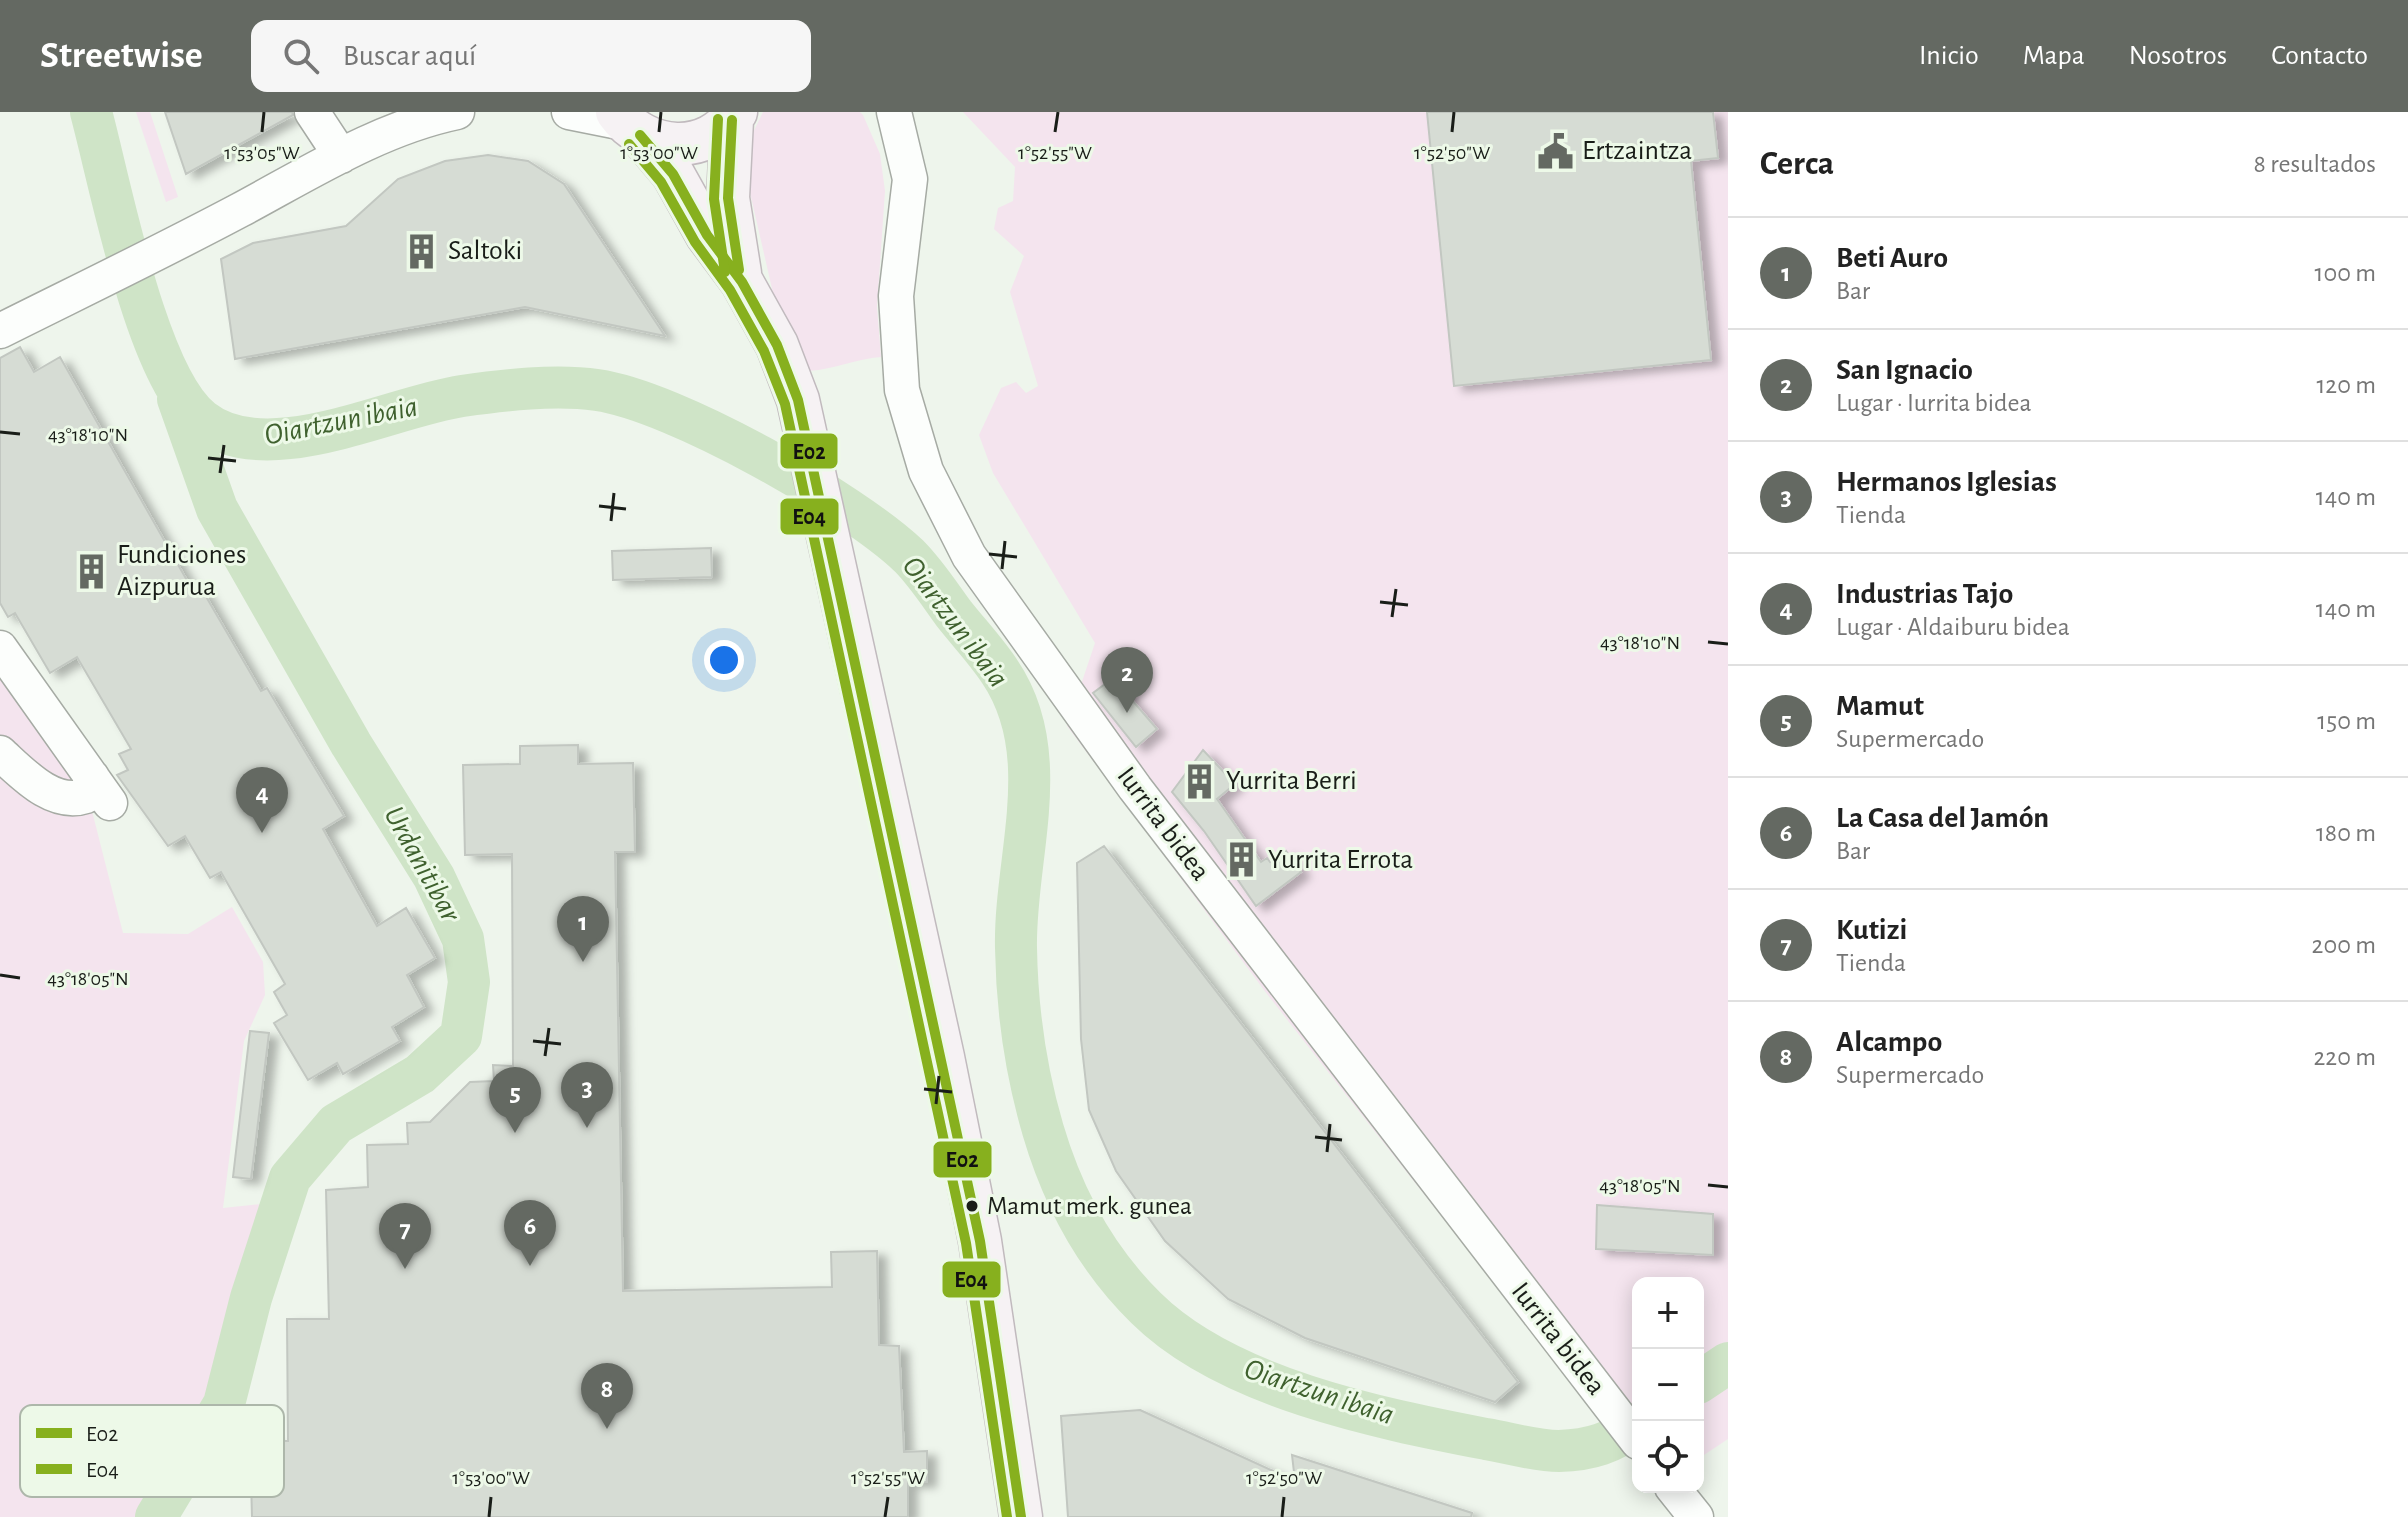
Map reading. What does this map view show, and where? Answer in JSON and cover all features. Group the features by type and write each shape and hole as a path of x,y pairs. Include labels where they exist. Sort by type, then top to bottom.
{"main road":[{"path":"627,123 659,143 679,145 699,142 734,116"},
{"path":"734,116 728,198 742,282"},
{"path":"627,123 673,174 712,244 742,282 783,359 804,427 977,1225 1021,1517"}],"street":[{"path":"312,112 341,156"},
{"path":"0,331 341,156 414,124 457,112"},
{"path":"569,112 627,123"},
{"name":"Iurrita bidea","path":"893,116 910,179 896,296 902,390 926,471 969,556 1135,788 1632,1434"},
{"path":"0,648 101,790 86,796 61,797 27,777 0,753"}],"shaded area":[{"path":"136,112 150,112 178,197 166,202"},
{"path":"763,112 860,112 863,115 880,154 885,191 877,307 881,357 809,371 773,293 746,175 746,147"},
{"path":"963,112 1728,112 1728,1439 1704,1455 1704,1277 1632,1277 1632,1425 1507,1300 1267,994 1067,726 1095,643 993,473 979,435 1001,388 1016,382 1026,393 1038,386 1010,292 1024,256 994,229 998,208 1013,201 1015,167"},
{"path":"0,671 67,757 93,815 123,933 188,934 232,907 263,962 265,995 244,1041 223,1208 262,1204 209,1405 20,1405 20,1497 160,1497 149,1517 0,1517"}],"building":[{"path":"165,112 292,112 293,115 186,174"},
{"path":"1427,112 1713,112 1718,158 1691,161 1711,360 1454,386"},
{"name":"Saltoki","path":"488,155 528,161 564,184 665,336 525,307 235,359 221,259 253,243 346,226 398,179 445,161"},
{"path":"20,347 34,372 60,357 193,591 201,588 261,691 267,688 344,816 323,829 377,926 406,908 435,958 407,975 424,1007 392,1027 400,1041 343,1074 337,1063 308,1080 274,1023 287,1015 274,992 285,984 221,872 210,878 185,836 168,846 117,775 128,770 119,754 131,749 77,657 50,673 15,613 8,617 0,603 0,358"},
{"path":"711,548 712,577 613,580 612,551"},
{"path":"1113,678 1157,729 1136,747 1093,693"},
{"path":"578,745 578,764 633,763 635,852 615,852 623,1291 832,1287 831,1252 877,1251 879,1345 899,1346 904,1452 927,1451 927,1482 908,1482 908,1517 252,1517 251,1497 284,1497 284,1441 288,1441 287,1319 329,1319 326,1190 368,1187 367,1145 408,1144 407,1123 430,1122 470,1082 494,1081 493,1065 513,1066 512,854 465,855 463,765 520,764 520,746"},
{"path":"1203,750 1235,784 1217,799 1261,862 1267,858 1270,862 1286,851 1301,872 1256,906 1204,831 1172,792"},
{"path":"1104,846 1518,1382 1495,1402 1305,1338 1228,1299 1165,1241 1116,1171 1089,1110 1081,1039 1077,863"},
{"path":"250,1031 269,1033 251,1179 233,1177"},
{"path":"1597,1205 1713,1214 1713,1255 1596,1249"},
{"path":"1140,1410 1295,1481 1292,1455 1472,1513 1471,1517 1068,1517 1061,1416"}],"waterway":[{"name":"Oiartzun ibaia","path":"91,112 120,230 148,323 164,364 182,397 202,420 229,434 259,439 293,438 462,396 547,388 597,390 670,413 760,456 847,508 909,556 995,665 1017,704 1026,737 1029,772 1016,948 1020,1017 1032,1086 1051,1155 1071,1203 1096,1248 1146,1308 1179,1336 1261,1379 1306,1396 1399,1421 1559,1451 1601,1444 1632,1428"},
{"name":"Urdanitibar","path":"178,399 217,509 351,744 434,877 463,939 469,982 461,1036 420,1074 336,1124 290,1178 251,1298 223,1405"},
{"name":"Oiartzun ibaia","path":"1704,1379 1728,1363"},
{"name":"Urdanitibar","path":"156,1517 168,1497"}],"transit line":[{"name":"E04","path":"718,119 714,199 725,272"},
{"name":"E02","path":"732,120 728,198 739,270"},
{"name":"E02","path":"640,135 673,174 707,235 742,282 777,345 798,400 980,1241 1021,1517"},
{"name":"E04","path":"629,144 661,182 695,242 730,290 764,351 785,404 966,1243 1007,1517"}],"place":[{"name":"Ertzaintza","path":"1556,151"},
{"name":"Saltoki","path":"422,251"},
{"name":"Fundiciones Aizpurua","path":"91,571"},
{"name":"San Ignacio","path":"1127,713"},
{"name":"Yurrita Berri","path":"1200,781"},
{"name":"Industrias Tajo","path":"262,833"},
{"name":"Yurrita Errota","path":"1242,860"},
{"name":"Beti Auro","path":"583,962"},
{"name":"Hermanos Iglesias","path":"587,1128"},
{"name":"Mamut","path":"515,1133"},
{"name":"Mamut merk. gunea","path":"972,1206"},
{"name":"La Casa del Jamón","path":"530,1266"},
{"name":"Kutizi","path":"405,1269"},
{"name":"Alcampo","path":"607,1429"}]}
